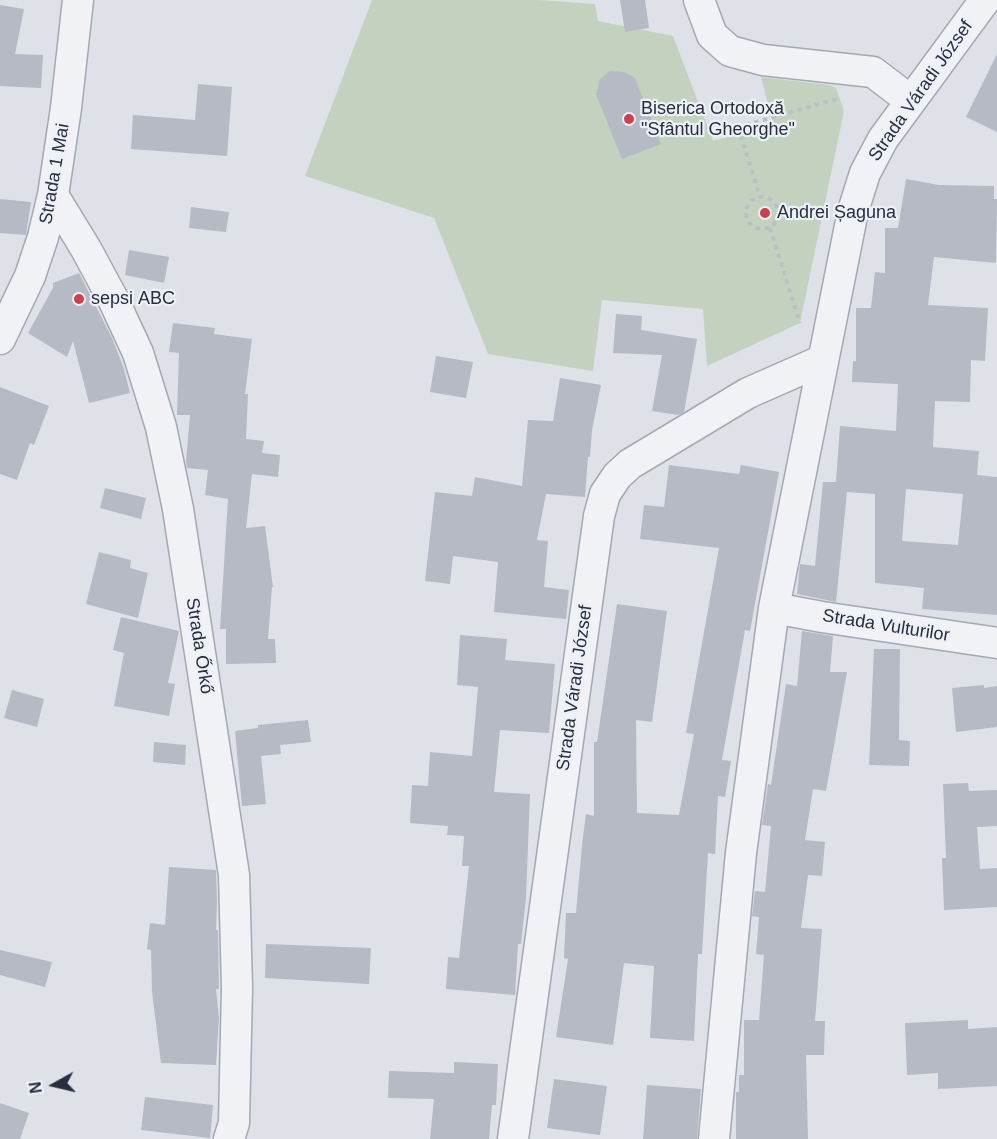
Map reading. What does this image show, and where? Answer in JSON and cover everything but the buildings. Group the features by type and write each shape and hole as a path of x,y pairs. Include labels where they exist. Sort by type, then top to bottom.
{"street":[{"name":"Strada 1 Mai","path":"0,339 30,276 44,237 53,195 66,108 78,0"},
{"path":"699,0 712,35 730,51 763,60 873,72 911,101"},
{"name":"Strada Váradi József","path":"714,1139 741,853 774,608 853,211 865,173 883,139 985,0"},
{"name":"Strada Őrkő","path":"53,195 113,299 138,353 161,427 178,509 234,875 237,988 233,1134"},
{"name":"Strada Váradi József","path":"513,1139 598,516 604,494 630,464 748,393 823,360"},
{"name":"Strada Vulturilor","path":"774,608 997,643"}],"path":[{"path":"711,135 840,99"},
{"path":"738,127 760,196"},
{"path":"760,196 774,201 779,210 777,220 770,228 754,227 747,218 748,207 760,196"},
{"path":"770,228 800,322"}],"green space":[{"path":"372,0 539,0 595,4 598,21 673,36 713,141 773,124 761,77 829,85 836,88 844,111 800,323 707,366 703,309 602,300 593,371 488,354 434,218 305,176"}],"place":[{"name":"Biserica Ortodoxă \"Sfântul Gheorghe\"","path":"629,119"},
{"name":"Andrei Șaguna","path":"765,213"},
{"name":"sepsi ABC","path":"79,299"}]}
